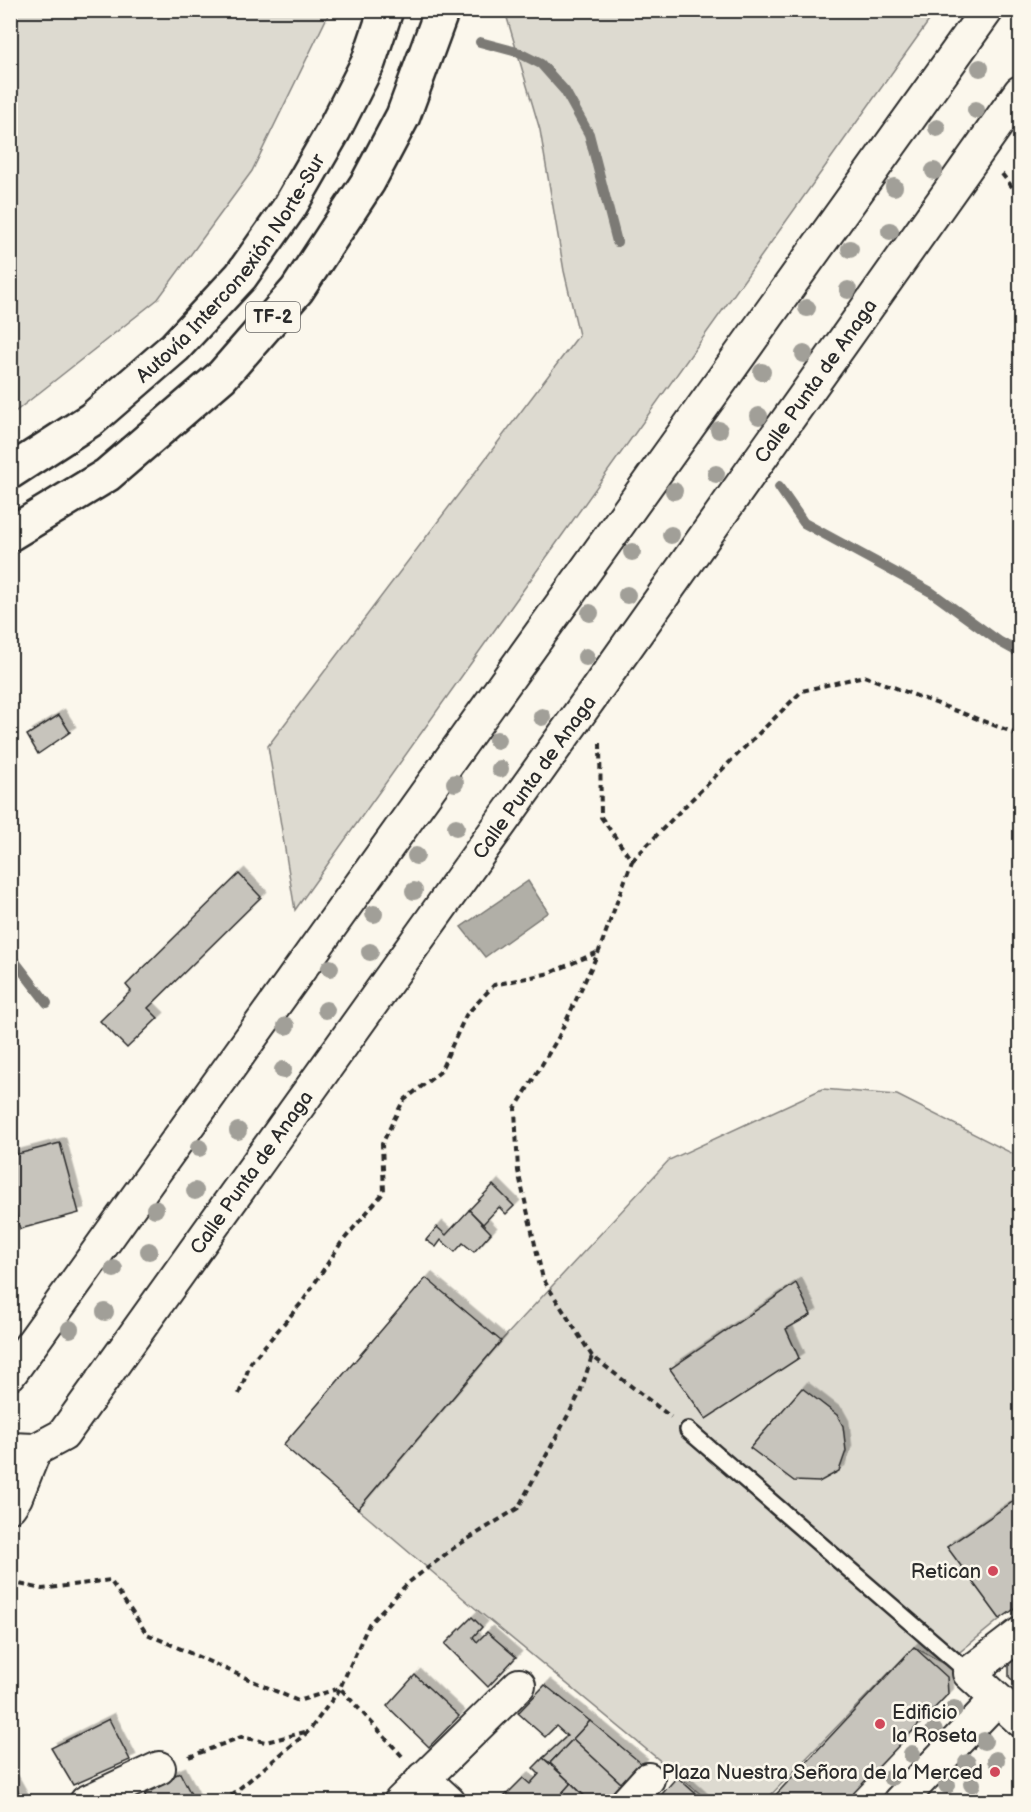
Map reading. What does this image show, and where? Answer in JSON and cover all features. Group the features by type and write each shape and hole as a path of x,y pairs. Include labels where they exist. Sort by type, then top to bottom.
{"highway":[{"name":"Autovía Interconexión Norte-Sur","path":"10,472 92,418 175,347 241,276 289,208 334,130 368,63 386,10"},
{"name":"TF-2","path":"10,534 107,475 222,376 297,290 368,182 403,116 442,10"}],"street":[{"path":"10,1374 987,10"},
{"name":"Calle Punta de Anaga","path":"10,1506 16,1497 23,1450 63,1435 594,693 1020,92"},
{"path":"1020,1634 969,1673 1020,1720"},
{"path":"400,1802 519,1685"},
{"path":"899,1802 997,1699"},
{"path":"86,1802 159,1768"},
{"path":"423,1778 448,1802"},
{"path":"627,1802 648,1779"}],"lane":[{"path":"688,1430 969,1673"}],"path":[{"path":"688,1430 592,1356 543,1279 518,1171 515,1109 558,1038 599,951 632,861 802,691 864,676 1020,735"},
{"path":"594,693 600,732 601,817 632,861"},
{"path":"239,1394 251,1362 303,1301 341,1242 384,1192 382,1144 403,1101 440,1072 466,1015 494,986 550,973 599,951"},
{"path":"223,1802 309,1731 340,1688 369,1624 408,1583 456,1547 518,1508 580,1393 592,1356"},
{"path":"10,1582 42,1589 110,1580 147,1634 298,1701 340,1688"},
{"path":"340,1688 423,1778"},
{"path":"159,1768 241,1737 266,1742 309,1731"}],"shaded area":[{"path":"11,10 330,11 252,171 158,299 11,415"},
{"path":"505,11 936,11 295,910 268,746 579,335 564,271 540,130"},
{"path":"528,881 548,912 485,957 461,927"},
{"path":"822,1089 897,1095 1017,1156 1020,1154 1020,1497 947,1547 1000,1619 945,1664 914,1647 765,1801 709,1801 358,1509 501,1341 669,1160"}],"building":[{"path":"59,715 70,732 38,754 27,735"},
{"path":"239,874 261,897 148,1008 158,1018 127,1048 100,1021 131,991 126,985"},
{"path":"60,1143 79,1213 20,1229 10,1193 10,1156"},
{"path":"493,1185 514,1206 506,1214 499,1207 483,1224 469,1210"},
{"path":"469,1210 491,1233 474,1252 463,1243 455,1252 441,1240 436,1247 426,1240 437,1227 446,1235"},
{"path":"426,1278 501,1341 358,1509 283,1445"},
{"path":"796,1283 811,1315 786,1329 799,1358 706,1419 670,1369"},
{"path":"802,1388 837,1415 843,1426 846,1451 839,1471 819,1482 794,1481 750,1448"},
{"name":"Retican","path":"1014,1501 1020,1510 1020,1605 1000,1619 947,1547"},
{"path":"472,1617 482,1627 473,1637 477,1642 487,1632 516,1657 488,1687 445,1644"},
{"name":"Edificio la Roseta","path":"914,1647 947,1677 948,1694 845,1802 769,1802"},
{"path":"1020,1655 1020,1687 1009,1677 1009,1663"},
{"path":"415,1675 459,1716 429,1747 387,1706"},
{"path":"545,1685 590,1721 550,1763 543,1758 567,1736 556,1726 545,1737 518,1713"},
{"path":"109,1719 130,1760 73,1785 51,1748"},
{"path":"590,1721 642,1764 623,1785 573,1739"},
{"path":"573,1739 623,1785 608,1801 591,1802 550,1763"},
{"path":"543,1758 571,1783 554,1802 499,1802 523,1778 530,1784 539,1774 533,1768"},
{"path":"180,1773 195,1802 141,1802 140,1799 146,1797 143,1789"},
{"path":"10,1777 24,1802 10,1802"},
{"path":"677,1777 705,1802 655,1802"},
{"path":"571,1783 581,1793 591,1802 554,1802"}],"waterway":[{"path":"480,42 517,52 541,64 565,91 589,134 617,242"},
{"path":"779,487 804,523 931,592 1000,642 1020,653"},
{"path":"10,955 47,1003"}],"place":[{"name":"Retican","path":"993,1571"},
{"name":"Edificio la Roseta","path":"880,1724"},
{"name":"Plaza Nuestra Señora de la Merced","path":"995,1772"}]}
